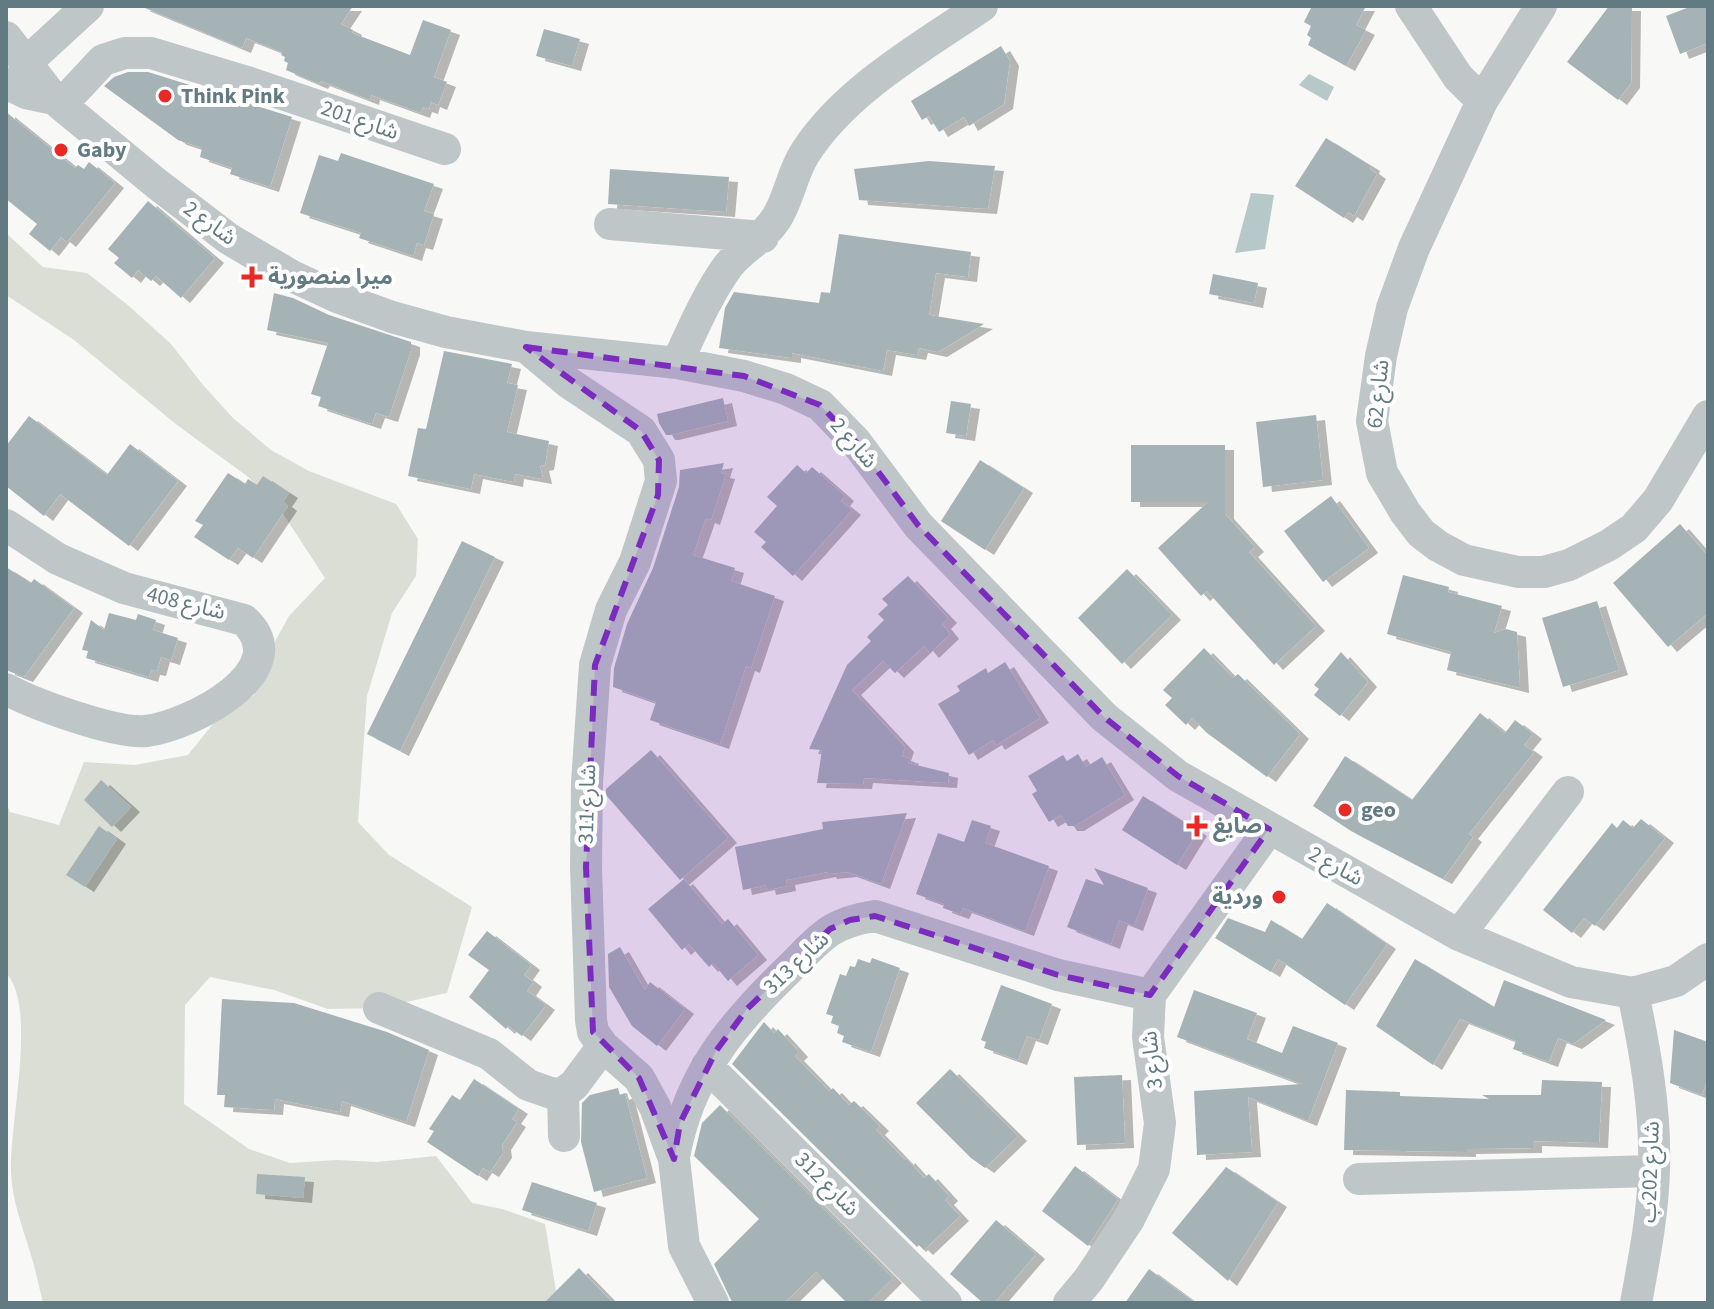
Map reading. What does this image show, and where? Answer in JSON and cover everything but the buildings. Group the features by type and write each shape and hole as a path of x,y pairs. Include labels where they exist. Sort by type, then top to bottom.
{"street":[{"path":"17,73 88,6"},
{"path":"677,363 728,267 742,251 763,237 778,216 803,155 832,116 903,60 982,6"},
{"path":"1411,6 1458,77 1482,101"},
{"name":"شارع 62","path":"1541,6 1482,101 1414,248 1392,308 1381,356 1372,421 1382,473 1421,533 1438,546 1464,560 1518,572 1544,572 1569,565 1609,545 1634,528 1658,500 1708,416"},
{"name":"شارع 2","path":"6,37 17,73 58,102 229,239 292,276 337,297 446,332 526,347 677,363 744,376 786,389 820,405 856,442 918,525 1104,717 1178,776 1459,935 1571,982 1633,993"},
{"name":"شارع 201","path":"58,102 103,60 125,53 151,53 445,149"},
{"path":"610,224 763,237"},
{"name":"شارع 311","path":"526,347 569,383 641,431 659,460 661,481 635,562 611,610 595,665 587,783 586,867 591,1020 593,1032 603,1046 639,1078 655,1107 674,1159 684,1246 713,1303"},
{"name":"شارع 408","path":"6,525 58,559 124,588 236,616 252,628 259,640 257,664 230,695 190,716 143,731 61,713 6,689"},
{"path":"1459,935 1568,792"},
{"path":"1150,995 1269,829"},
{"name":"شارع 313","path":"674,1159 680,1123 707,1066 747,1009 830,929 850,920 875,916 1058,975 1150,995"},
{"path":"1633,993 1676,981 1707,961"},
{"name":"شارع 202ب","path":"1633,993 1654,1126 1654,1171 1647,1243 1636,1303"},
{"name":"شارع 3","path":"1069,1303 1123,1228 1154,1169 1160,1123 1148,1037 1150,995"},
{"path":"379,1008 489,1054 528,1085 554,1094 563,1093 574,1085 603,1046"},
{"name":"شارع 312","path":"707,1066 946,1303"},
{"path":"563,1093 564,1136"},
{"path":"1359,1179 1654,1171"}],"highlighted area":[{"path":"526,347 744,376 820,405 856,442 918,525 1104,717 1178,776 1269,829 1150,995 1058,975 875,916 850,920 830,929 747,1009 716,1051 680,1123 674,1159 639,1078 593,1032 586,867 595,665 658,495 659,460 641,431"}],"shaded area":[{"path":"1309,74 1334,87 1327,101 1299,85"},
{"path":"1251,193 1274,195 1265,249 1235,253"},
{"path":"6,233 43,267 87,273 129,306 171,344 233,418 271,450 309,471 396,504 418,539 416,576 392,613 367,696 358,822 389,855 472,907 447,993 379,1008 328,1009 274,990 210,977 185,1005 184,1104 249,1149 290,1163 336,1160 377,1162 436,1156 472,1203 502,1209 545,1224 558,1303 43,1303 16,1204 11,1172 21,1038 15,989 6,973 6,803 10,812 59,825 84,762 135,765 188,755 216,720 254,695 268,654 289,616 325,578 278,506 247,476 177,425 74,340 6,295"}],"place":[{"name":"Think Pink","path":"165,96"},
{"name":"Gaby","path":"61,150"},
{"name":"ميرا منصورية","path":"252,277"},
{"name":"geo","path":"1345,810"},
{"name":"صايغ","path":"1197,826"},
{"name":"وردية","path":"1279,897"}]}
